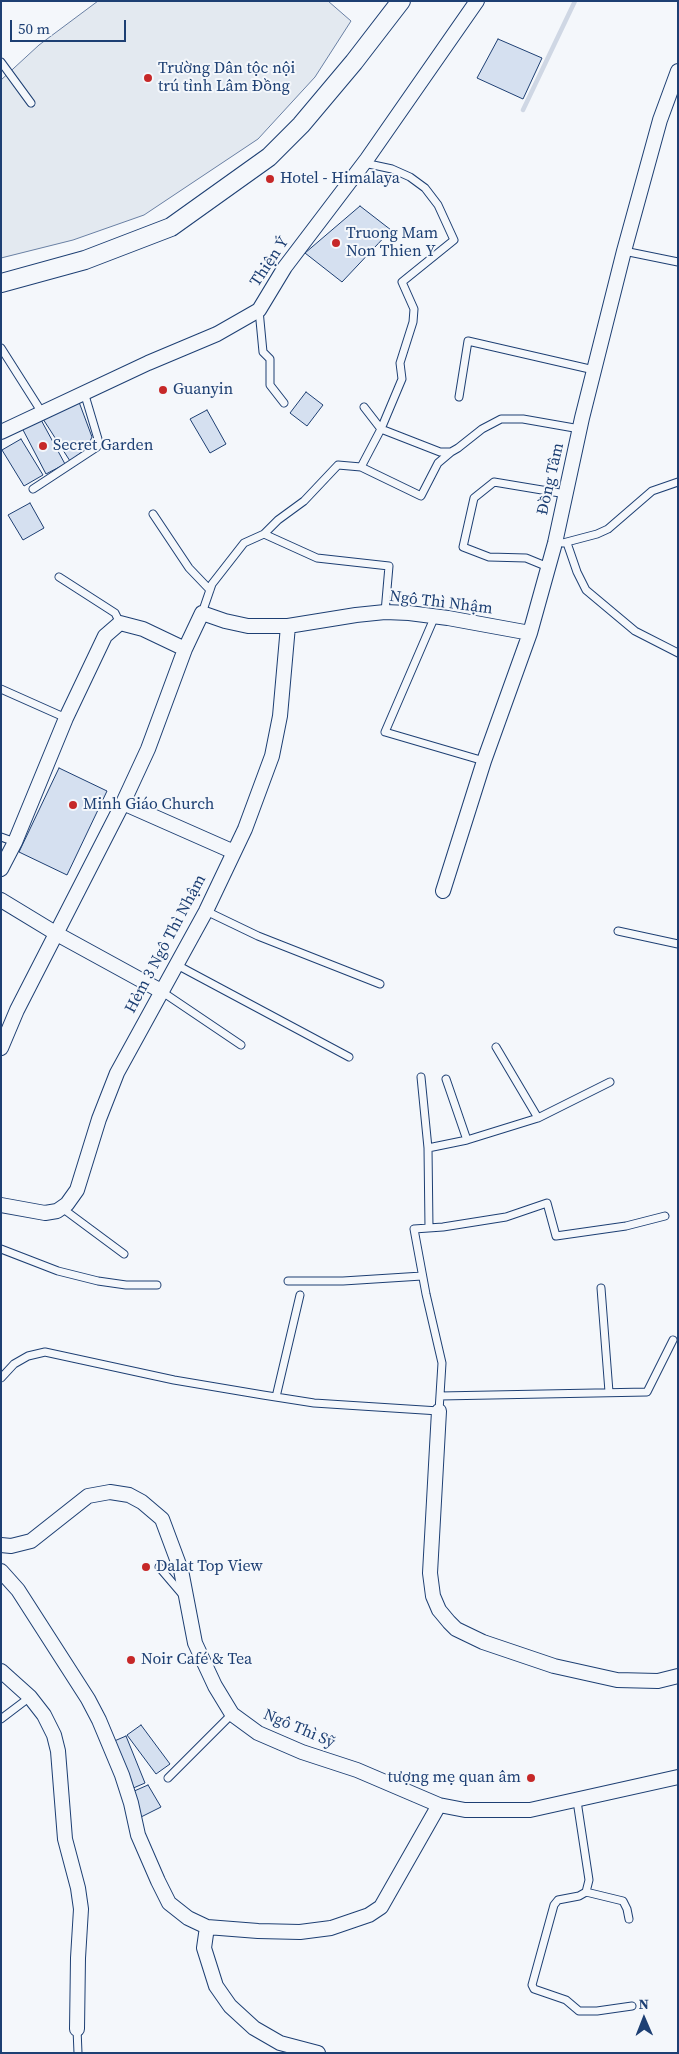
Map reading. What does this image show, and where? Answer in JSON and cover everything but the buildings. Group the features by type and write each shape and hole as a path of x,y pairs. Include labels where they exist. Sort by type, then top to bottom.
{"street":[{"path":"1,282 85,260 171,227 269,157 301,125 354,62 401,1"},
{"name":"Thiện Ý","path":"1,432 84,392 217,334 259,310 285,267 364,163 478,1"},
{"name":"Đồng Tâm","path":"443,891 484,761 530,633 548,567 561,543 566,494 594,370 660,120 678,70"},
{"name":"Ngô Thì Nhậm","path":"202,613 248,626 288,626 385,612 435,616 530,633"},
{"path":"1,1048 17,1010 123,803 148,749 186,649 202,613"},
{"path":"1,869 15,842 66,718 105,636 120,624 143,629 186,649"},
{"name":"Hẻm 3 Ngô Thì Nhậm","path":"62,1208 77,1190 99,1119 117,1073 206,911 234,852 272,756 280,716 288,626"},
{"path":"123,803 234,852"},
{"path":"1,900 57,934 161,991"},
{"path":"1,1205 45,1213 62,1208"},
{"path":"439,1411 430,1573 433,1596 439,1610 449,1622 456,1628 483,1642 563,1668 617,1680 658,1681 678,1676"},
{"name":"Ngô Thì Sỹ","path":"1,1545 11,1546 31,1541 88,1496 110,1492 129,1495 142,1502 162,1519 180,1570 195,1643 203,1664 232,1714 258,1733 302,1752 357,1770 438,1805 465,1810 530,1810 678,1777"},
{"path":"1,1571 18,1590 88,1699 122,1775 138,1835 169,1902 188,1918 206,1927 300,1932 331,1928 369,1915 381,1906 438,1805"},
{"path":"1,1671 30,1697 44,1715 54,1735 58,1751 65,1839 78,1888 81,1910 77,2029"},
{"path":"206,1927 204,1948 206,1955 216,1986 230,2006 254,2028 280,2043 318,2053"}],"lane":[{"path":"1,62 31,103"},
{"path":"361,466 381,429 402,379 400,362 414,322 414,308 402,282 454,240 438,205 425,188 410,177 392,169 364,163"},
{"path":"624,251 678,262"},
{"path":"259,310 263,352 270,359 270,385 284,403"},
{"path":"459,397 468,341 594,370"},
{"path":"1,348 41,412"},
{"path":"33,490 97,447 98,439 84,392"},
{"path":"364,407 381,429 440,452 451,452"},
{"path":"202,613 212,584 244,543 264,534 278,520 304,501 338,465 361,466 421,496 438,463 482,429 501,419 580,428"},
{"path":"548,567 526,558 489,557 463,546 472,506 474,498 494,482 566,494"},
{"path":"678,482 652,491 608,528 597,534 561,543 586,590 635,631 678,653"},
{"path":"153,514 189,568 210,590"},
{"path":"264,534 316,558 389,566 385,612"},
{"path":"59,577 115,613 120,624"},
{"path":"435,616 385,732 484,761"},
{"path":"1,689 66,718"},
{"path":"1,837 15,842"},
{"path":"206,911 258,936 380,984"},
{"path":"618,930 678,944"},
{"path":"177,965 349,1057"},
{"path":"161,991 241,1045"},
{"path":"496,1047 538,1118"},
{"path":"421,1077 428,1148 429,1228"},
{"path":"446,1078 468,1140"},
{"path":"428,1148 468,1140 538,1118 610,1082"},
{"path":"1,1378 14,1364 28,1356 45,1352 174,1380 314,1403 439,1411 442,1363 422,1276 414,1229 506,1217 547,1203 556,1236 626,1226 665,1216"},
{"path":"62,1208 124,1254"},
{"path":"1,1249 58,1271 126,1285 157,1285"},
{"path":"288,1281 343,1281 422,1276"},
{"path":"601,1288 609,1392"},
{"path":"276,1397 300,1295"},
{"path":"440,1396 647,1392 673,1340"},
{"path":"159,1567 186,1598"},
{"path":"1,1719 30,1697"},
{"path":"168,1778 232,1714"},
{"path":"577,1800 589,1880 586,1892"},
{"path":"629,1919 627,1909 622,1901 586,1892 579,1896 558,1900 554,1904 532,1988 566,2000 579,2011 597,2011 632,2006"},
{"path":"77,2029 78,2053"}],"shaded area":[{"name":"Trường Dân tộc nội trú tỉnh Lâm Đồng","path":"98,1 328,1 351,21 315,77 258,139 144,215 73,240 1,258 1,80 39,45"}],"waterway":[{"path":"523,110 575,1"}],"place":[{"name":"Trường Dân tộc nội trú tỉnh Lâm Đồng","path":"148,78"},
{"name":"Hotel - Himalaya","path":"270,179"},
{"name":"Truong Mam Non Thien Y","path":"336,243"},
{"name":"Guanyin","path":"163,390"},
{"name":"Secret Garden","path":"43,446"},
{"name":"Minh Giáo Church","path":"73,805"},
{"name":"Dalat Top View","path":"146,1567"},
{"name":"Noir Café & Tea","path":"131,1660"},
{"name":"tượng mẹ quan âm","path":"531,1778"}]}
